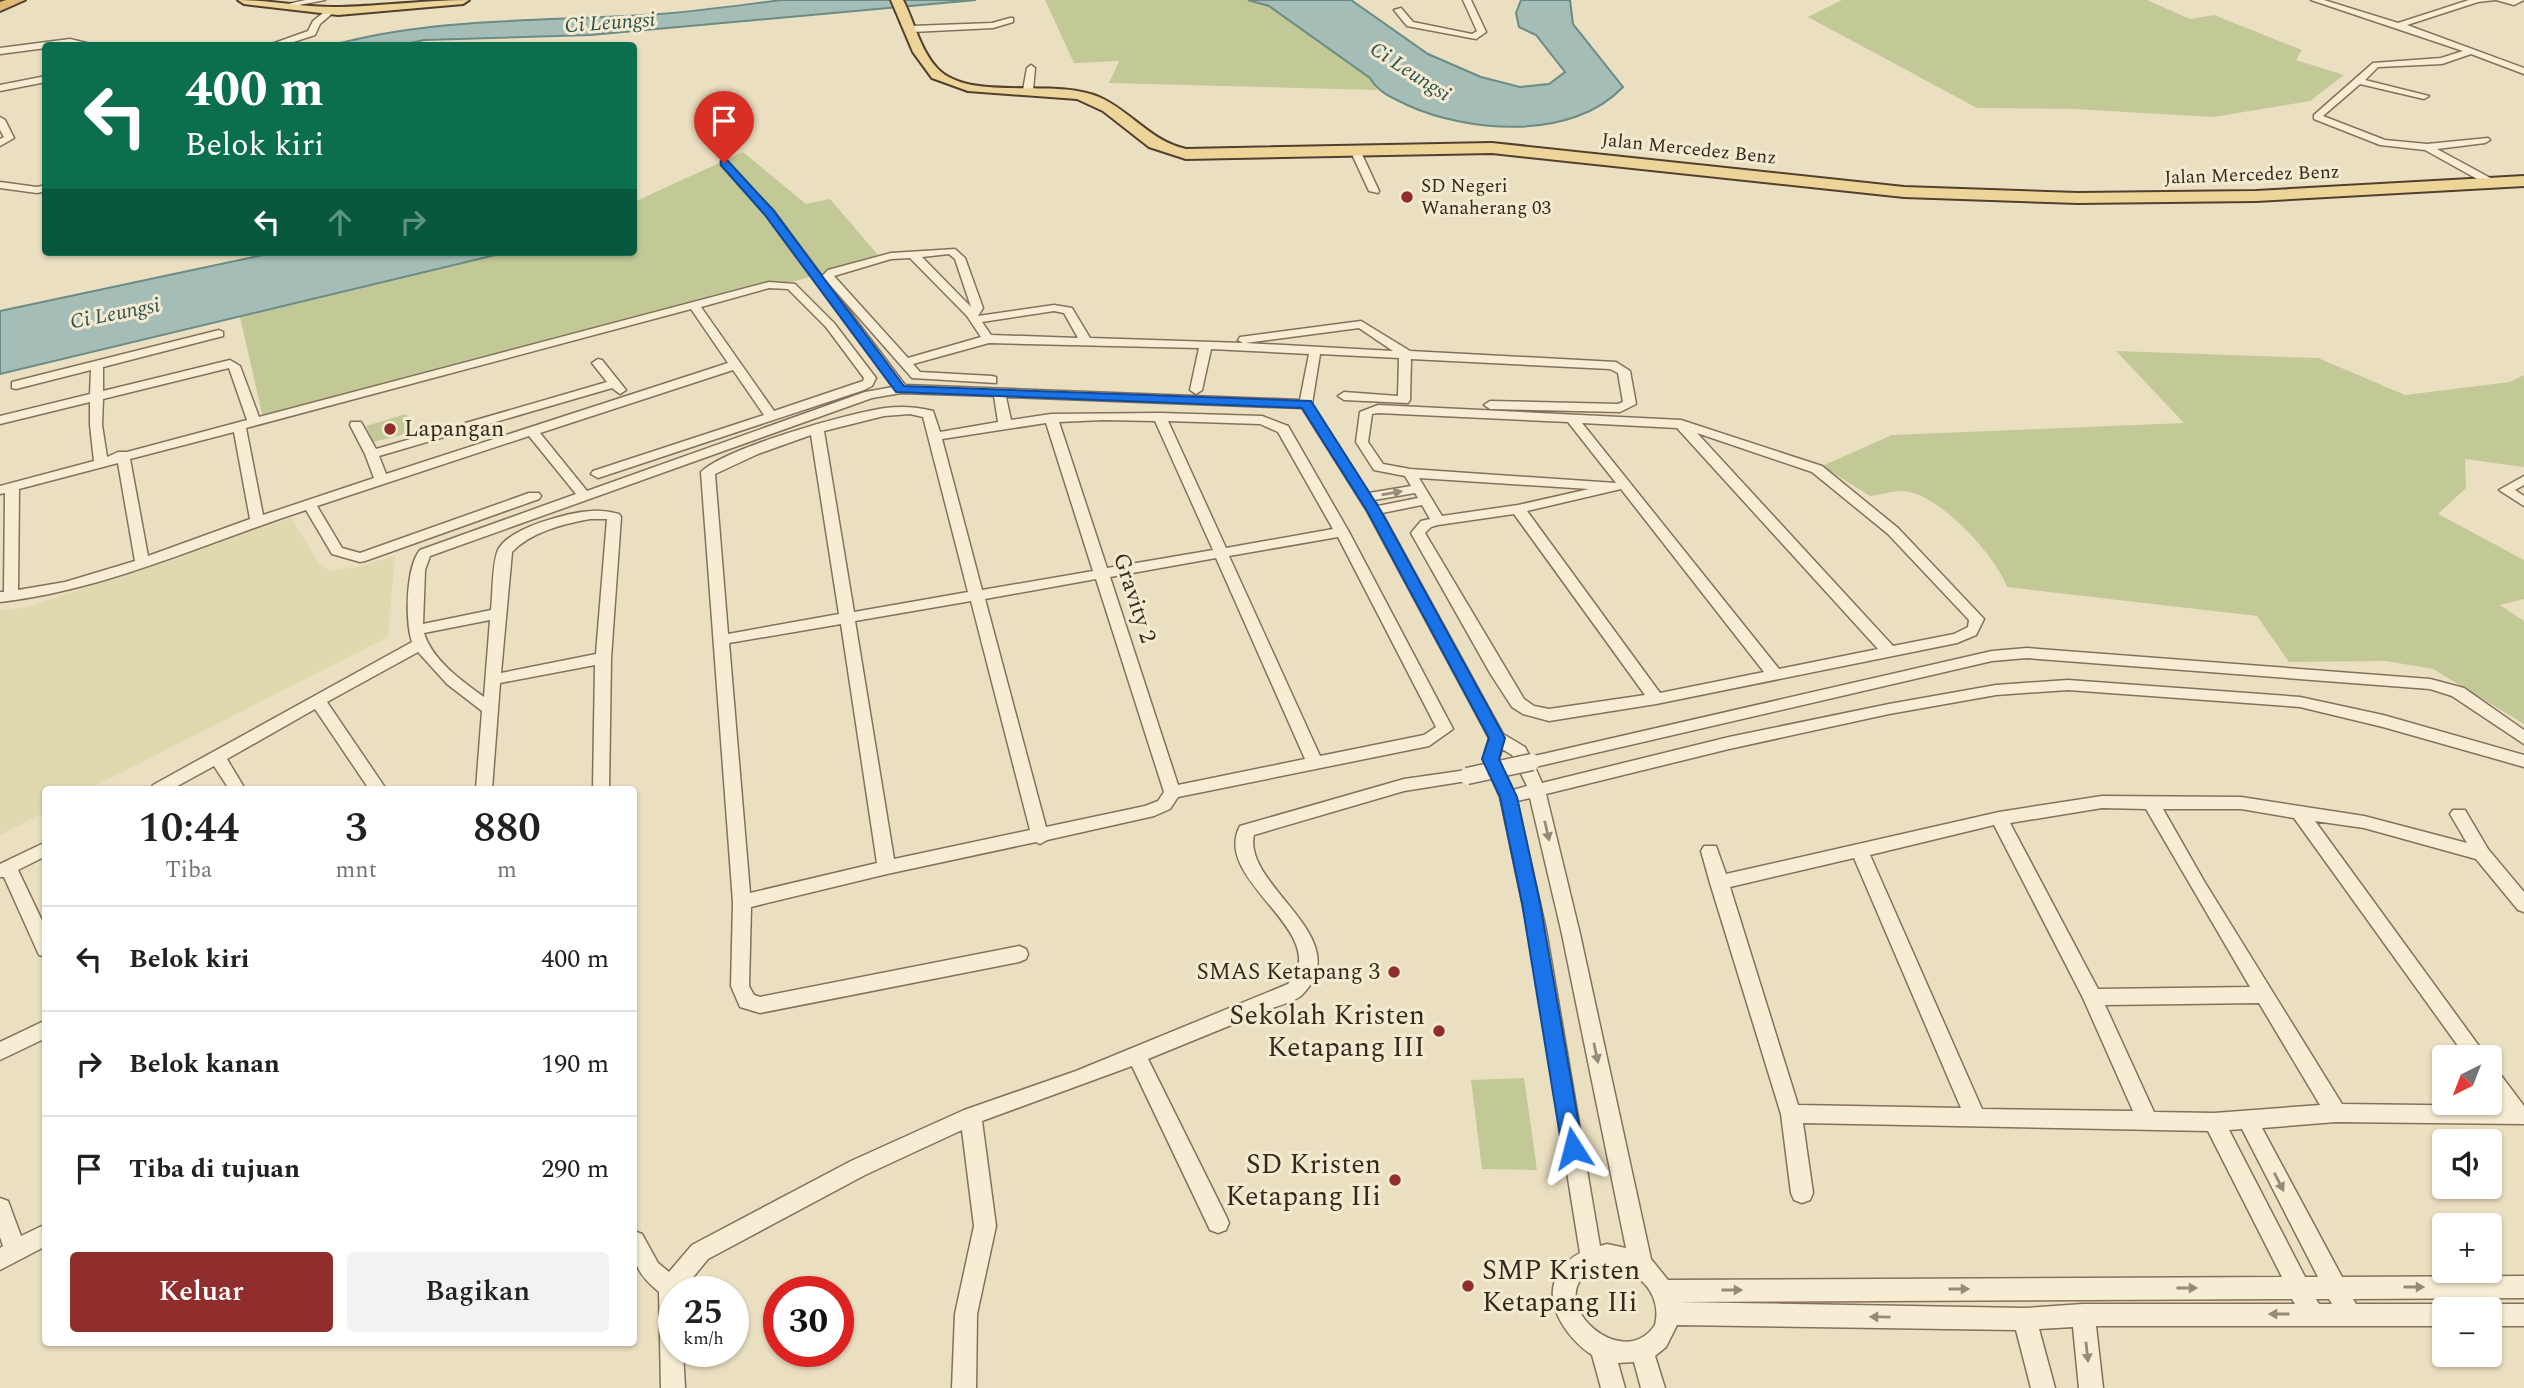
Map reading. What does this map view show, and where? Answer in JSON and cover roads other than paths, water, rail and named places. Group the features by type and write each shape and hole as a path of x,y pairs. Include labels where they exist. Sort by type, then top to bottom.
{"highway":[{"path":"0,7 18,0"}],"main road":[{"path":"244,0 331,11 457,0"},
{"name":"Jalan Mercedez Benz","path":"897,0 928,67 944,80 977,88 1063,92 1094,100 1150,144 1172,153 1245,154 1459,147 1529,150 1865,188 1980,196 2193,198 2524,181"}],"street":[{"path":"283,6 308,5 321,0"},
{"path":"1398,10 1410,24 1473,37 1482,32 1467,0"},
{"path":"2315,0 2524,71"},
{"path":"2461,0 2471,3"},
{"path":"2396,26 2471,3 2491,0"},
{"path":"2500,0 2520,0"},
{"path":"283,42 312,33 316,23 331,11"},
{"path":"909,23 993,24 1010,20"},
{"path":"0,51 42,46"},
{"path":"2470,51 2442,61 2375,65 2317,117 2383,143 2427,147 2485,140"},
{"path":"1028,90 1031,68"},
{"path":"0,88 42,80"},
{"path":"2358,81 2424,96"},
{"path":"0,120 9,138 0,143"},
{"path":"2427,147 2492,183"},
{"path":"1355,149 1374,191"},
{"path":"724,163 769,212 901,389"},
{"path":"0,185 41,189"},
{"path":"973,317 977,308 958,255 951,251 891,256 832,272 828,276 904,363 916,375 923,377 1196,390 1307,399"},
{"path":"913,254 973,317 988,339"},
{"path":"598,474 860,387 867,384 870,378 830,325 791,286 769,285 6,488 6,597 42,592 142,561 380,480 736,365"},
{"path":"695,306 770,415"},
{"path":"973,317 1062,309 1072,312 1087,343"},
{"path":"1209,345 1357,323 1405,354"},
{"path":"16,385 219,334"},
{"path":"904,363 988,339 1209,345 1612,365 1624,371 1630,404 1620,408 1404,401 1344,396"},
{"path":"1196,390 1209,345"},
{"path":"1315,351 1307,399 1374,511 1497,738 1519,751 1537,791 1571,934 1641,1265"},
{"path":"1404,401 1405,354"},
{"path":"598,363 613,384 629,399"},
{"path":"97,364 96,396 101,461"},
{"path":"0,419 230,364 234,366 254,422"},
{"path":"372,453 613,384"},
{"path":"492,710 470,696 418,637 419,562 425,553 869,395 901,389 1307,399"},
{"path":"999,391 1004,424"},
{"path":"1378,409 1681,424 1823,472 1893,531 1977,619 1970,634 1776,676 1656,699 1549,715 1529,710 1518,703 1420,540 1420,530 1438,521 1518,509 1617,485 1410,473 1374,464 1362,442 1366,412 1378,409"},
{"path":"1018,954 760,1005 747,1001 740,986 742,902 708,472 766,446 817,429 876,414 924,411 929,414 1040,836"},
{"path":"742,902 887,867 1157,809 1170,799 1172,792 1430,740 1443,733 1446,726 1342,532 1283,429 1277,424 1160,417 1051,418 936,436"},
{"path":"1160,417 1315,763"},
{"name":"Gravity 2","path":"1051,418 1172,792"},
{"path":"1573,420 1617,485 1776,676"},
{"path":"1681,424 1889,651"},
{"path":"356,425 372,453 380,480"},
{"path":"239,426 257,521"},
{"path":"817,429 887,867"},
{"path":"532,432 584,495"},
{"path":"123,455 142,561"},
{"path":"1410,473 1438,521"},
{"path":"2524,480 2506,490 2524,502"},
{"path":"1366,498 1422,494"},
{"path":"1374,511 1422,494"},
{"path":"309,505 337,551 360,558 534,496"},
{"path":"1518,509 1656,699"},
{"path":"484,786 495,679 496,614 505,551 509,545 540,527 609,514 614,517 603,658 600,786"},
{"path":"720,640 1342,532"},
{"path":"165,786 318,701 418,637 496,614"},
{"path":"679,1276 700,1252 858,1168 971,1116 1081,1078 1289,993 1306,977 1307,949 1300,933 1252,868 1243,841 1246,831 1404,785 1467,776 1532,762 1992,656 2027,653 2430,684 2458,692 2524,738"},
{"path":"495,679 603,658"},
{"path":"1508,797 1754,737 1889,709 1996,690 2068,685 2306,702 2524,761"},
{"path":"318,701 376,786"},
{"path":"1497,738 1491,759 1508,797 1537,930 1591,1256"},
{"path":"218,758 235,786"},
{"path":"2150,801 2198,886 2336,1113"},
{"path":"1719,883 1999,818 2102,802 2218,801 2299,811 2385,827 2482,854"},
{"path":"2299,811 2468,1045"},
{"path":"2459,814 2482,854 2524,905"},
{"path":"1999,818 2092,997 2147,1119"},
{"path":"42,850 4,870 42,942"},
{"path":"1859,850 1976,1119"},
{"path":"1710,851 1791,1114 1802,1193"},
{"path":"2092,997 2266,995"},
{"path":"0,1052 42,1030"},
{"path":"1136,1054 1218,1223"},
{"path":"2502,1091 2521,1115"},
{"path":"1791,1114 2214,1122 2336,1113 2521,1115"},
{"path":"964,1388 965,1314 985,1226 971,1116"},
{"path":"2248,1121 2349,1314"},
{"path":"2214,1122 2312,1314"},
{"path":"0,1208 8,1256 42,1236"},
{"path":"637,1246 650,1270 658,1277"},
{"path":"1616,1255 1641,1265 1663,1291 1668,1314 1661,1336 1642,1350 1622,1353 1602,1349 1576,1329 1564,1300 1567,1277 1579,1263 1591,1256 1616,1255"},
{"path":"1663,1291 2524,1287"},
{"path":"1668,1314 2025,1319 2083,1315 2432,1315"},
{"path":"2083,1315 2091,1388"},
{"path":"2502,1315 2524,1315"},
{"path":"2025,1319 2043,1388"},
{"path":"1602,1349 1613,1388"},
{"path":"1642,1350 1653,1388"},
{"path":"672,1367 673,1388"}],"water":[{"name":"Ci Leungsi","path":"782,0 976,0 590,35 345,42 411,29 452,25 705,10"},
{"name":"Ci Leungsi","path":"1248,0 1351,0 1428,54 1481,77 1520,87 1549,84 1565,72 1536,35 1519,27 1516,13 1521,0 1570,0 1573,24 1623,87 1602,104 1576,117 1549,124 1519,127 1460,122 1391,97 1381,91 1370,78 1269,6"},
{"name":"Ci Leungsi","path":"258,256 491,256 0,374 0,311"}],"place":[{"name":"SD Negeri Wanaherang 03","path":"1407,197"},
{"name":"Lapangan","path":"390,429"},
{"name":"SMAS Ketapang 3","path":"1394,972"},
{"name":"Sekolah Kristen Ketapang III","path":"1439,1031"},
{"name":"SD Kristen Ketapang IIi","path":"1395,1180"},
{"name":"SMP Kristen Ketapang IIi","path":"1468,1286"}]}
